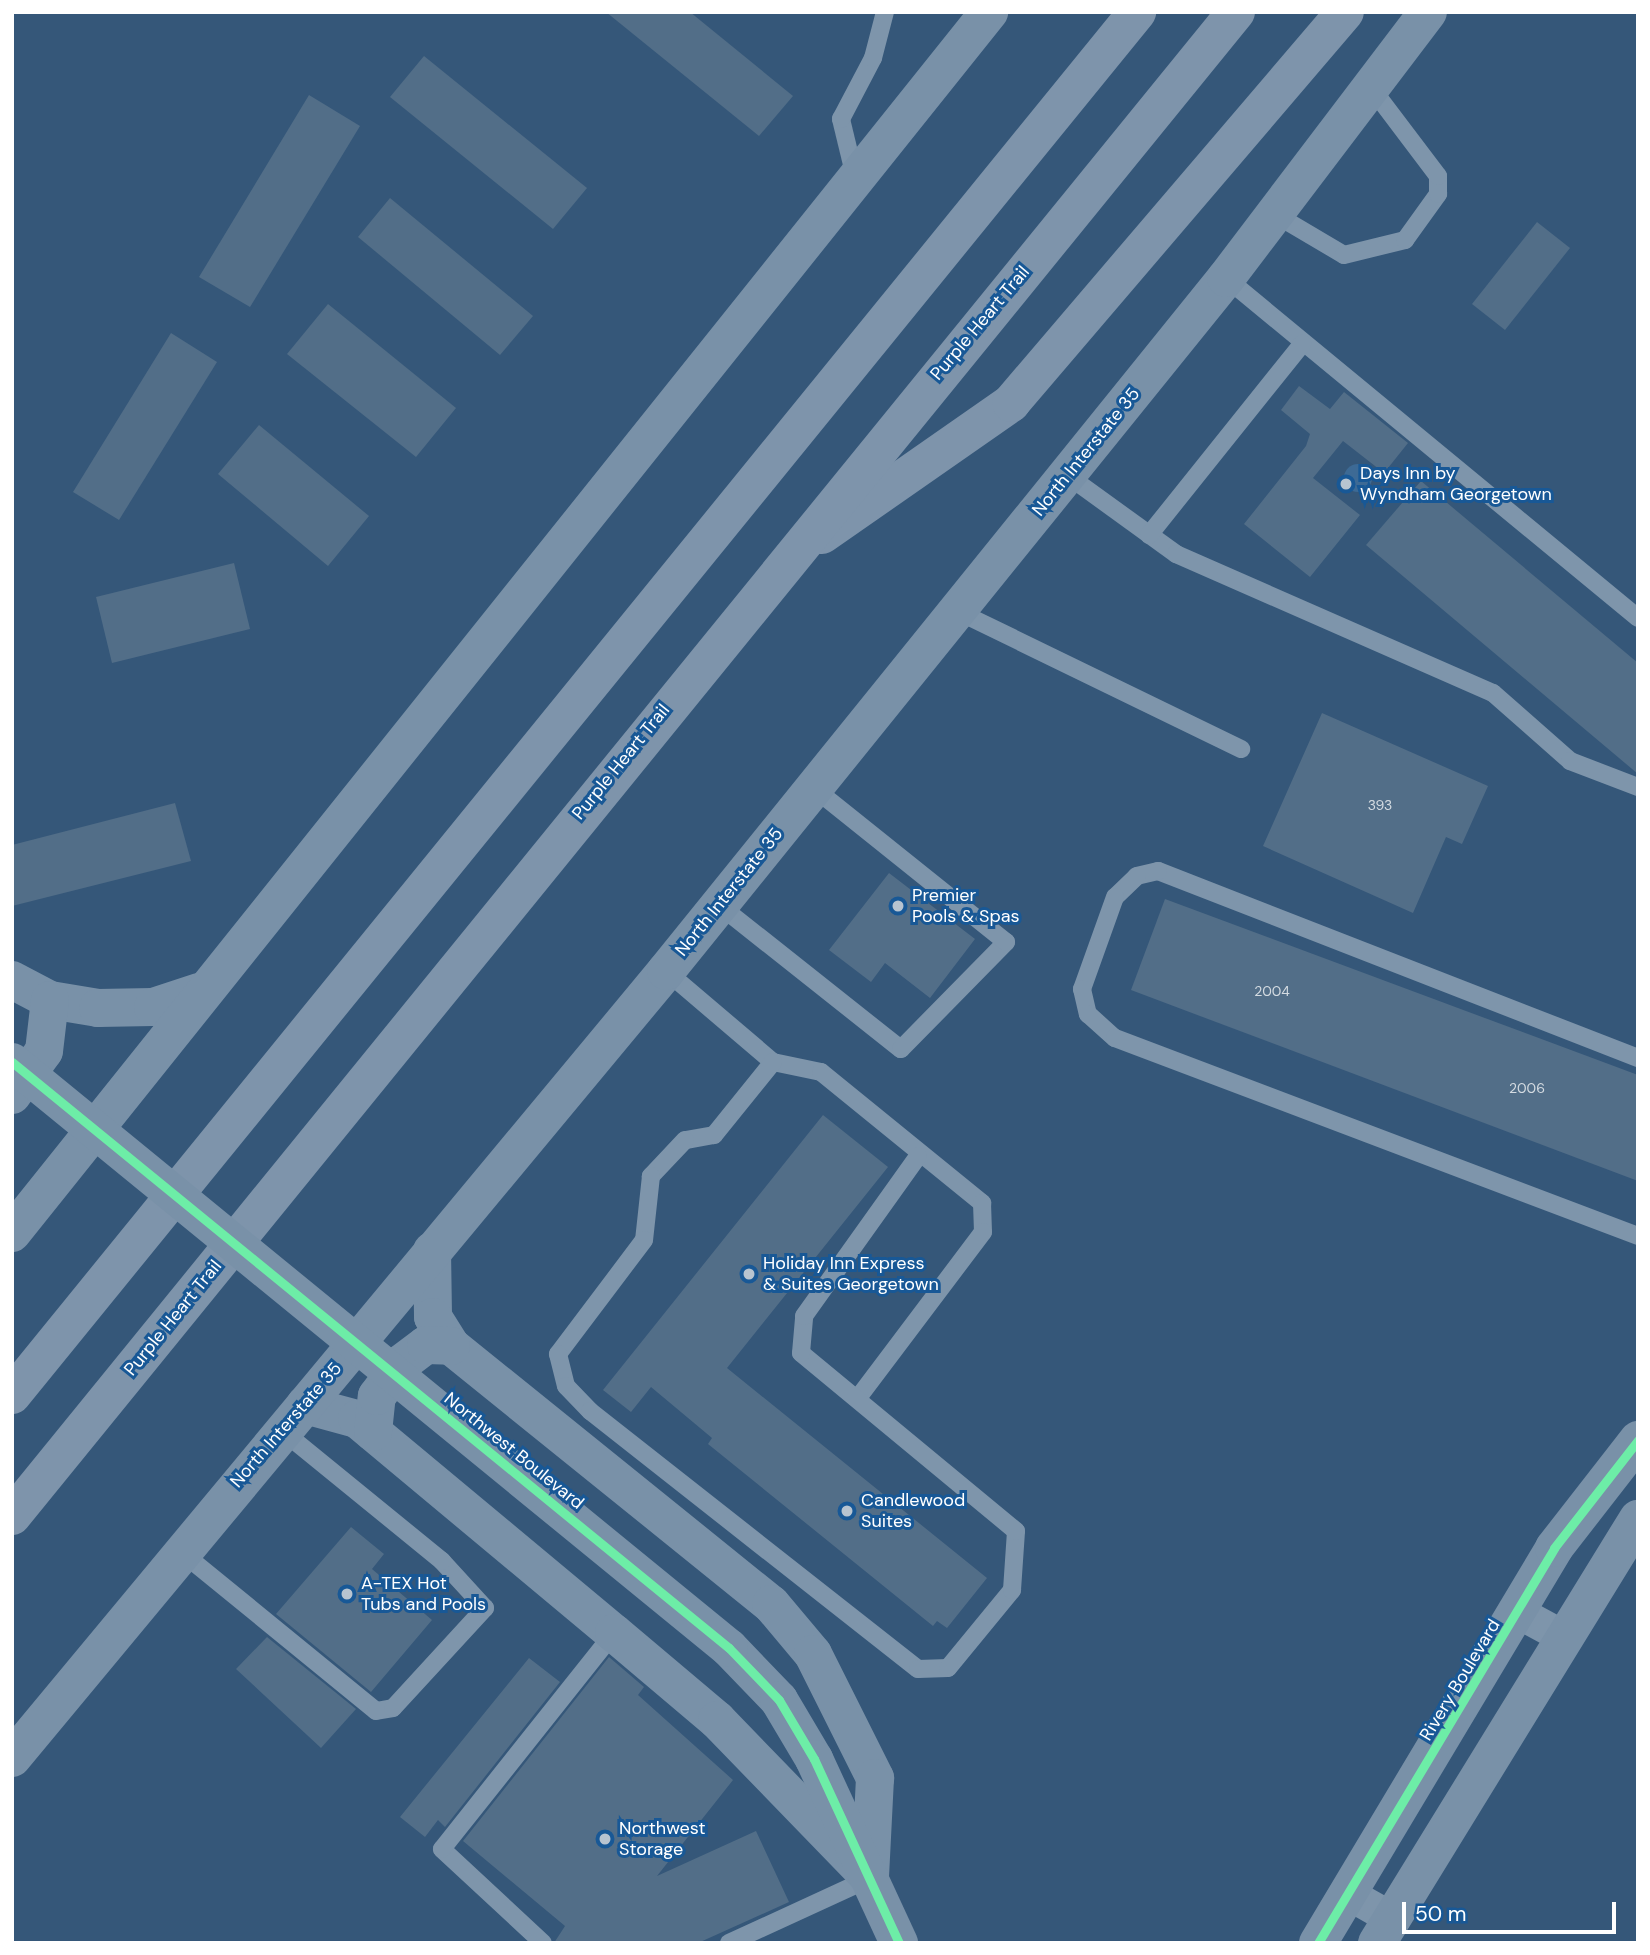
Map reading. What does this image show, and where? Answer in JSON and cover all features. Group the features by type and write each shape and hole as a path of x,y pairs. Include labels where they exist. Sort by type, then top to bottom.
{"highway":[{"path":"12,1395 1137,12"},
{"name":"Purple Heart Trail","path":"12,1516 783,562 1236,12"},
{"path":"783,562 1011,403 1345,12"}],"street":[{"path":"12,1233 200,992 989,12"},
{"name":"North Interstate 35","path":"12,1758 180,1551 666,971 1226,278 1429,12"},
{"path":"12,980 50,1000 153,1007 200,992"},
{"path":"12,1095 44,1051 50,1000"},
{"name":"Northwest Boulevard","path":"12,1062 729,1648 779,1700 870,1878 899,1943"},
{"path":"432,1251 433,1317 451,1346 721,1540 813,1654 874,1779 870,1878"},
{"path":"373,1432 377,1396 402,1363 426,1345 451,1346"},
{"path":"292,1417 334,1409 373,1432 717,1720 870,1878"},
{"name":"Rivery Boulevard","path":"1318,1943 1554,1548 1638,1440"},
{"path":"1349,1894 1385,1931 1638,1519"},
{"path":"1518,1612 1564,1637"}],"lane":[{"path":"855,181 841,119 873,58 885,12"},
{"path":"1273,213 1344,255 1405,240 1438,194 1438,176 1370,86"},
{"path":"1226,278 1302,344 1418,431 1638,618"},
{"path":"1149,535 1302,344"},
{"path":"1067,475 1176,554 1493,694 1570,761 1638,787"},
{"path":"957,611 1241,749"},
{"path":"719,905 901,1049 1006,942 814,788"},
{"path":"1638,1058 1158,872 1137,876 1115,897 1082,989 1088,1014 1115,1038 1638,1236"},
{"path":"666,971 773,1062 821,1072 918,1156 982,1203 983,1233 857,1399"},
{"path":"773,1062 714,1135 685,1140 651,1176 644,1241 558,1354 566,1386 721,1540 918,1669 948,1668 1012,1590 1016,1531 801,1353 804,1316 918,1156"},
{"path":"180,1551 376,1711 393,1707 477,1618 485,1608 479,1598 292,1417"},
{"path":"543,1943 442,1849 614,1633"},
{"path":"729,1943 870,1878"}],"water":[{"path":"1358,464 1368,468 1372,478 1368,488 1358,492 1348,488 1344,478 1348,468"}],"building":[{"path":"606,12 690,12 793,96 759,136"},
{"path":"424,56 587,188 553,229 390,97"},
{"path":"309,95 360,126 250,307 199,277"},
{"path":"390,198 533,316 500,355 358,237"},
{"path":"1537,222 1570,248 1505,330 1472,304"},
{"path":"328,304 456,408 416,457 287,354"},
{"path":"171,333 217,362 119,520 73,492"},
{"path":"1299,386 1330,409 1344,392 1408,443 1384,473 1343,441 1313,478 1360,515 1310,577 1244,524 1306,446 1310,434 1281,410"},
{"path":"259,425 369,516 328,566 218,474"},
{"path":"1421,481 1638,663 1638,774 1366,545"},
{"path":"234,563 250,629 112,663 96,597"},
{"path":"1322,713 1488,786 1462,844 1446,837 1413,913 1263,846"},
{"path":"175,803 191,861 12,906 12,845"},
{"name":"Premier Pools & Spas","path":"889,873 975,939 930,998 885,963 871,982 829,950"},
{"path":"1165,899 1638,1075 1638,1181 1131,990"},
{"path":"823,1115 888,1167 727,1368 987,1578 947,1628 937,1621 933,1626 708,1444 712,1438 651,1387 631,1412 603,1390"},
{"name":"A-TEX Hot Tubs and Pools","path":"351,1527 384,1554 372,1569 432,1620 371,1692 276,1614"},
{"path":"267,1637 356,1709 321,1748 236,1669"},
{"path":"609,1657 644,1687 638,1695 733,1780 657,1876 756,1831 789,1902 698,1943 554,1943 565,1926 463,1841"},
{"path":"529,1658 560,1682 445,1827 438,1820 425,1837 400,1817"}],"cycle path":[{"path":"12,1062 729,1648 779,1700 814,1759 899,1943"},
{"path":"1318,1943 1554,1548 1638,1440"}],"place":[{"name":"Days Inn by Wyndham Georgetown","path":"1346,484"},
{"name":"Premier Pools & Spas","path":"898,906"},
{"name":"Holiday Inn Express & Suites Georgetown","path":"749,1274"},
{"name":"Candlewood Suites","path":"847,1511"},
{"name":"A-TEX Hot Tubs and Pools","path":"347,1594"},
{"name":"Northwest Storage","path":"605,1839"}]}
